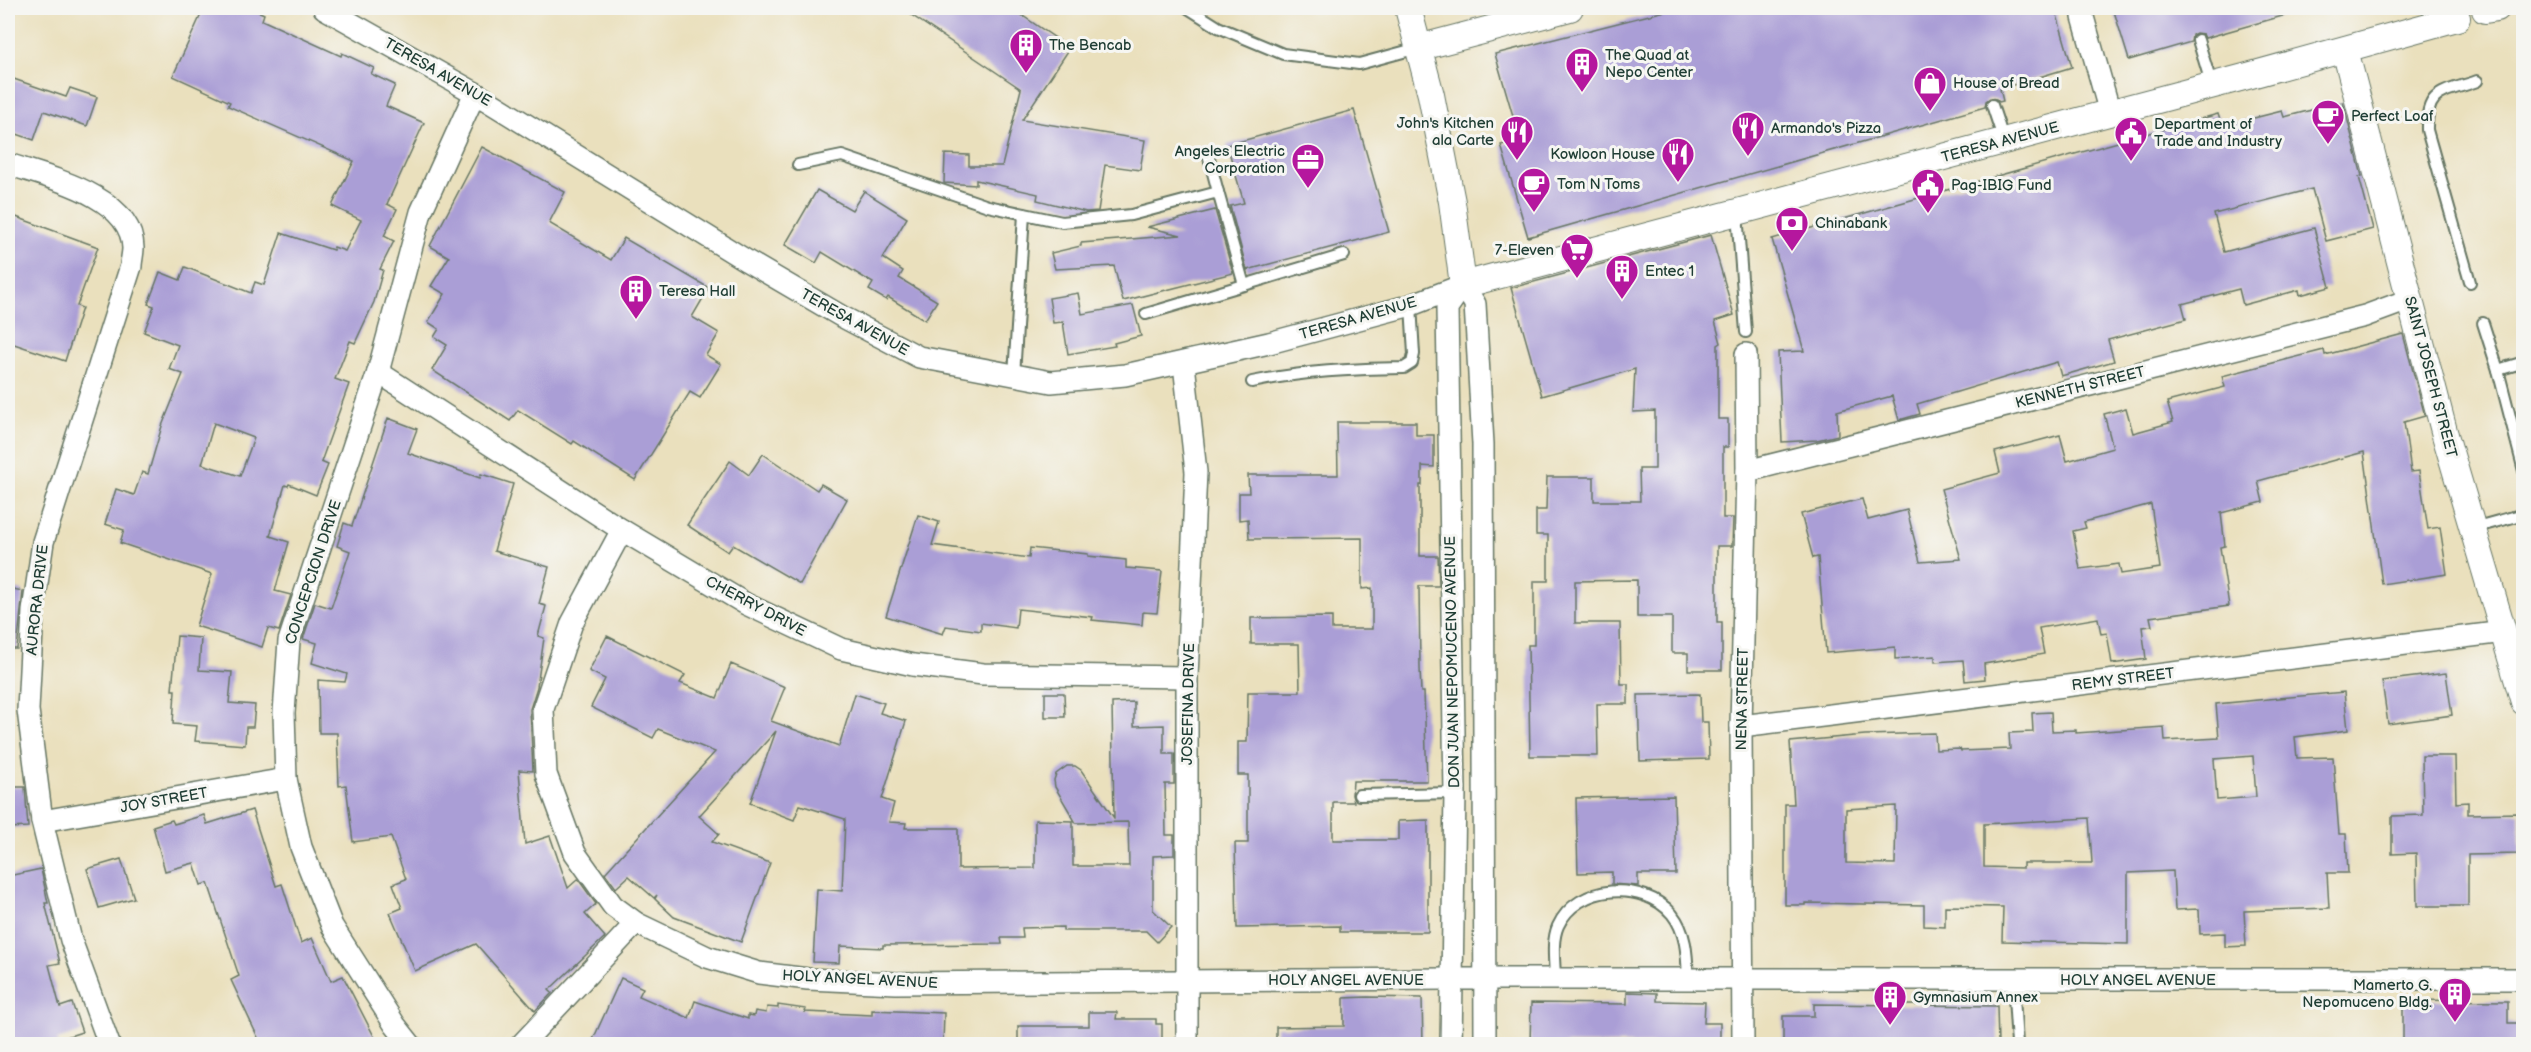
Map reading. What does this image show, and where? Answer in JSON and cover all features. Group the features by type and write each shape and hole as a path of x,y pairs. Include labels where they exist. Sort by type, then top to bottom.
{"street":[{"name":"TERESA AVENUE","path":"324,8 475,93 747,261 841,316 919,357 1051,382 1125,375 1184,364 1269,343 1411,305 1463,285 2110,112 2458,22"},
{"name":"DON JUAN NEPOMUCENO AVENUE","path":"1408,8 1431,95 1452,202 1463,285 1475,304 1481,386 1485,1044"},
{"path":"1418,48 1570,8"},
{"path":"2081,11 2110,112"},
{"name":"SAINT JOSEPH STREET","path":"2345,50 2445,435 2523,702"},
{"name":"CONCEPCION DRIVE","path":"410,1044 395,1025 332,926 301,847 286,779 284,713 289,641 378,372 421,212 475,93"},
{"name":"AURORA DRIVE","path":"8,164 90,192 114,210 128,229 134,247 43,542 33,611 28,710 42,821 71,940 109,1044"},
{"name":"DON JUAN NEPOMUCENO AVENUE","path":"1451,1044 1455,793 1447,308 1463,285"},
{"name":"KENNETH STREET","path":"1747,471 2365,316 2411,299"},
{"name":"NENA STREET","path":"1743,1044 1742,726 1747,471 1746,354"},
{"name":"JOSEFINA DRIVE","path":"1184,364 1196,472 1187,677 1185,981 1187,1044"},
{"name":"CHERRY DRIVE","path":"378,372 622,530 746,604 841,649 864,656 913,665 983,674 1187,677"},
{"name":"HOLY ANGEL AVENUE","path":"622,530 572,623 543,709 546,774 575,853 613,906 636,923 706,957 759,973 808,979 896,983 1451,980 2013,981 2518,974"},
{"path":"1452,628 1484,630"},
{"name":"REMY STREET","path":"1742,726 2504,632"},
{"name":"JOY STREET","path":"42,821 286,779"},
{"path":"522,1044 636,923"}],"lane":[{"path":"1188,8 1218,27 1283,54 1359,64 1418,48"},
{"path":"2198,40 2212,86"},
{"path":"2470,282 2427,130 2427,111 2435,97 2477,81"},
{"path":"1992,105 2005,141"},
{"path":"1208,154 1244,285"},
{"path":"798,165 842,156 988,206 1062,222 1131,215 1218,192"},
{"path":"1737,212 1746,332"},
{"path":"1014,376 1024,214"},
{"path":"1146,314 1344,255"},
{"path":"1252,382 1295,373 1333,369 1404,368 1412,363 1414,354 1411,305"},
{"path":"2483,323 2498,370 2523,471"},
{"path":"2498,370 2523,362"},
{"path":"2473,528 2523,514"},
{"path":"1359,795 1455,793"},
{"path":"1556,981 1554,941 1558,927 1572,906 1594,894 1605,892 1629,892 1641,895 1662,905 1671,913 1683,933 1687,952 1688,980"},
{"path":"2013,981 2017,1044"}],"building":[{"path":"204,8 251,8 264,14 262,20 341,56 342,53 374,68 371,74 395,85 386,106 424,123 387,204 397,209 384,236 394,241 380,269 383,270 374,302 355,343 350,341 335,379 349,384 321,462 328,465 316,495 289,484 285,485 270,536 289,542 275,591 291,595 279,631 268,628 262,647 196,626 212,574 120,543 124,530 105,524 116,489 134,495 142,472 148,474 162,426 183,374 169,369 178,345 144,332 154,306 148,304 160,272 180,280 185,267 251,293 255,282 264,285 281,233 333,250 334,247 345,251 361,220 332,206 354,161 228,106 230,102 173,76","holes":["214,423 254,438 240,476 202,464"]},
{"path":"901,8 1011,8 1070,48 1022,120 1145,140 1140,170 1105,165 1098,211 1086,212 1037,200 1038,194 976,180 976,185 944,183 945,154 969,155 969,166 1002,166 1021,89"},
{"path":"1677,8 2055,8 2072,67 2000,89 2003,101 1999,102 1990,98 1986,101 1985,107 1528,237 1501,145 1520,140 1495,54"},
{"path":"2113,8 2292,8 2293,13 2205,38 2203,34 2196,33 2192,35 2191,42 2129,60"},
{"path":"8,77 66,97 70,88 97,97 87,126 44,111 34,140 8,131"},
{"path":"2343,102 2373,229 2326,241 2312,189 2214,214 2224,252 2314,228 2330,287 2300,295 2299,290 2243,305 2239,289 2182,304 2186,319 2108,340 2114,361 2061,376 2057,362 1917,404 1920,414 1899,420 1892,396 1837,411 1838,435 1817,440 1782,442 1778,352 1804,351 1772,239 2218,114 2222,126 2282,111 2284,117"},
{"name":"Angeles Electric Corporation","path":"1354,110 1389,232 1247,270 1230,206 1244,203 1227,145"},
{"path":"482,147 565,192 549,223 611,260 624,238 709,288 692,317 719,333 706,355 721,364 700,398 690,392 635,480 574,441 572,444 518,410 510,421 432,370 447,345 434,337 439,329 428,322 445,294 431,286 449,257 430,246"},
{"path":"817,190 852,210 864,191 907,218 883,258 903,271 899,278 937,301 925,320 888,297 886,300 869,290 873,283 822,252 816,263 785,245"},
{"path":"1215,210 1233,273 1123,301 1114,266 1055,269 1051,253 1081,246 1081,243 1181,235 1147,227"},
{"path":"8,214 98,247 77,306 82,308 65,361 8,342"},
{"path":"1711,235 1734,315 1715,321 1721,343 1718,345 1718,419 1728,419 1728,447 1723,447 1723,518 1733,518 1732,546 1717,546 1717,622 1722,622 1722,670 1688,670 1688,653 1672,653 1672,617 1637,617 1637,580 1575,581 1575,623 1620,623 1621,684 1628,684 1628,704 1597,704 1598,756 1530,756 1528,645 1534,645 1534,581 1548,581 1548,535 1536,535 1536,510 1546,510 1547,477 1594,477 1594,501 1640,501 1639,469 1655,469 1655,411 1633,412 1635,369 1542,396 1511,288"},
{"path":"1078,293 1082,314 1133,305 1141,336 1114,343 1115,346 1068,354 1063,322 1053,323 1049,298"},
{"path":"2403,334 2425,416 2404,422 2411,472 2419,471 2428,529 2440,527 2447,574 2382,584 2364,452 2258,481 2263,502 2221,513 2225,546 2220,547 2229,606 2150,617 2152,626 2142,627 2146,659 2112,664 2107,633 2101,634 2098,618 2039,628 2044,654 1984,664 1985,679 1965,681 1963,660 1935,662 1935,656 1895,659 1895,647 1826,653 1818,557 1813,558 1801,514 1862,499 1868,520 1907,510 1920,562 1961,559 1941,489 2000,473 1995,452 2060,435 2067,461 2113,448 2104,414 2126,408 2133,433 2173,422 2167,402 2225,387 2222,376 2324,350 2325,355","holes":["2151,504 2160,568 2121,574 2119,564 2080,569 2073,531 2086,528 2084,522"]},
{"path":"388,418 417,429 408,453 480,478 481,474 513,484 494,551 549,567 539,604 546,606 538,636 544,638 537,687 530,709 533,771 519,770 525,844 550,836 568,888 578,879 596,904 585,914 605,937 549,990 552,993 535,1011 476,944 415,971 390,913 402,908 393,884 406,879 391,837 353,842 346,785 339,786 337,733 319,733 318,680 345,682 347,674 312,663 317,643 303,639 315,603 331,608 350,551 337,546 344,523 352,526"},
{"path":"1337,422 1416,422 1416,435 1434,435 1434,467 1422,466 1422,485 1420,485 1420,556 1438,556 1439,586 1419,586 1420,668 1421,692 1424,692 1427,781 1353,781 1354,802 1333,802 1333,840 1398,840 1398,821 1428,820 1428,932 1340,932 1340,926 1237,928 1235,843 1248,843 1248,775 1238,775 1238,742 1247,742 1248,692 1300,692 1299,644 1251,644 1251,618 1332,617 1332,629 1372,629 1372,588 1362,589 1362,538 1249,539 1248,519 1239,520 1239,493 1249,493 1248,475 1338,475"},
{"path":"763,454 817,490 821,484 847,499 800,584 733,545 728,552 687,525 730,461 749,475"},
{"path":"918,515 939,522 932,545 1029,558 1030,548 1088,554 1088,556 1126,560 1126,568 1162,571 1157,613 1143,612 1142,625 1018,609 1016,628 981,623 981,631 946,626 943,634 886,616"},
{"path":"8,588 23,591 17,649 8,649"},
{"path":"177,636 201,638 199,670 232,672 229,703 255,705 253,727 246,727 245,745 195,741 197,726 173,724 175,690 172,690"},
{"path":"607,636 685,675 680,683 717,698 731,664 785,687 771,721 839,746 855,694 884,703 880,713 906,721 882,799 894,803 889,822 906,823 905,828 958,828 958,869 1035,868 1035,820 1073,821 1073,866 1129,866 1128,822 1076,823 1055,787 1054,780 1056,774 1067,766 1075,766 1081,770 1114,818 1112,703 1134,702 1134,726 1164,725 1164,754 1174,754 1174,784 1165,784 1166,835 1174,835 1174,855 1153,856 1153,910 1171,927 1157,942 1146,931 1063,931 1063,927 1022,928 1023,938 1001,938 1002,944 883,945 883,948 840,946 839,963 813,962 817,889 842,891 845,819 800,805 794,820 750,803 776,731 699,816 719,834 712,842 770,863 741,942 674,917 655,899 657,895 654,898 629,876 616,888 605,873 715,752 658,729 653,738 591,707 605,679 589,671"},
{"path":"2446,673 2452,715 2388,724 2382,681"},
{"path":"2344,692 2348,730 2295,737 2297,758 2333,757 2339,834 2346,834 2348,873 2327,873 2329,908 2244,911 2246,946 2225,947 2225,933 2200,934 2199,909 2175,910 2173,871 2128,873 2128,944 2002,941 2003,907 1945,906 1945,927 1924,926 1924,905 1805,903 1805,905 1785,905 1785,804 1794,804 1790,742 1865,735 1935,733 1936,750 2010,749 2009,733 2033,732 2032,713 2051,712 2052,731 2076,730 2076,733 2164,727 2165,741 2219,738 2216,704","holes":["2253,756 2256,797 2217,800 2214,759","1896,806 1895,864 1846,863 1846,809","2089,818 2092,863 2023,863 2023,868 1984,867 1984,824"]},
{"path":"1045,693 1064,693 1065,717 1045,717"},
{"path":"1700,694 1701,722 1708,722 1709,759 1640,761 1638,695"},
{"path":"2422,756 2455,756 2456,803 2468,802 2468,814 2519,813 2520,854 2468,855 2468,906 2417,906 2416,853 2392,854 2392,816 2423,815"},
{"path":"8,787 25,787 28,827 8,828"},
{"path":"1674,796 1676,874 1638,874 1638,886 1612,884 1612,872 1578,873 1576,798"},
{"path":"252,810 276,886 282,884 301,943 312,938 331,981 343,976 378,1044 261,1044 231,980 239,976 208,883 201,885 194,863 165,871 153,826 172,820 174,824 204,815 207,824"},
{"path":"121,859 134,898 99,908 87,869"},
{"path":"41,869 48,903 45,903 60,963 49,965 60,1007 72,1003 82,1032 57,1040 59,1044 8,1044 8,876"},
{"path":"621,978 643,988 639,996 689,1018 695,1001 748,1019 748,1015 754,1016 755,1011 766,1013 767,1007 778,1008 778,1005 806,1009 805,1012 872,1015 872,1010 944,1013 943,1044 591,1044"},
{"path":"1627,992 1657,993 1657,1001 1705,1002 1704,1023 1720,1023 1720,1044 1530,1044 1531,1003 1627,1004"},
{"path":"1344,998 1422,998 1423,1044 1276,1044 1276,1027 1344,1026"},
{"name":"Mamerto G. Nepomuceno Bldg.","path":"2403,1000 2508,1001 2508,1023 2523,1023 2523,1044 2403,1044"},
{"name":"Gymnasium Annex","path":"1814,1004 1997,1006 1998,1044 1783,1044 1783,1016 1814,1016"},
{"path":"1089,1012 1117,1012 1116,1019 1156,1019 1156,1024 1162,1024 1162,1044 1018,1044 1018,1026 1089,1026"}],"place":[{"name":"The Bencab","path":"1026,74"},
{"name":"The Quad at Nepo Center","path":"1582,93"},
{"name":"House of Bread","path":"1930,112"},
{"name":"Perfect Loaf","path":"2328,145"},
{"name":"Armando's Pizza","path":"1748,157"},
{"name":"John's Kitchen ala Carte","path":"1517,161"},
{"name":"Department of Trade and Industry","path":"2131,162"},
{"name":"Kowloon House","path":"1678,183"},
{"name":"Angeles Electric Corporation","path":"1308,189"},
{"name":"Tom N Toms","path":"1534,213"},
{"name":"Pag-IBIG Fund","path":"1928,214"},
{"name":"Chinabank","path":"1792,252"},
{"name":"7-Eleven","path":"1577,279"},
{"name":"Entec 1","path":"1622,300"},
{"name":"Teresa Hall","path":"636,320"},
{"name":"Mamerto G. Nepomuceno Bldg.","path":"2455,1023"},
{"name":"Gymnasium Annex","path":"1890,1026"}]}
